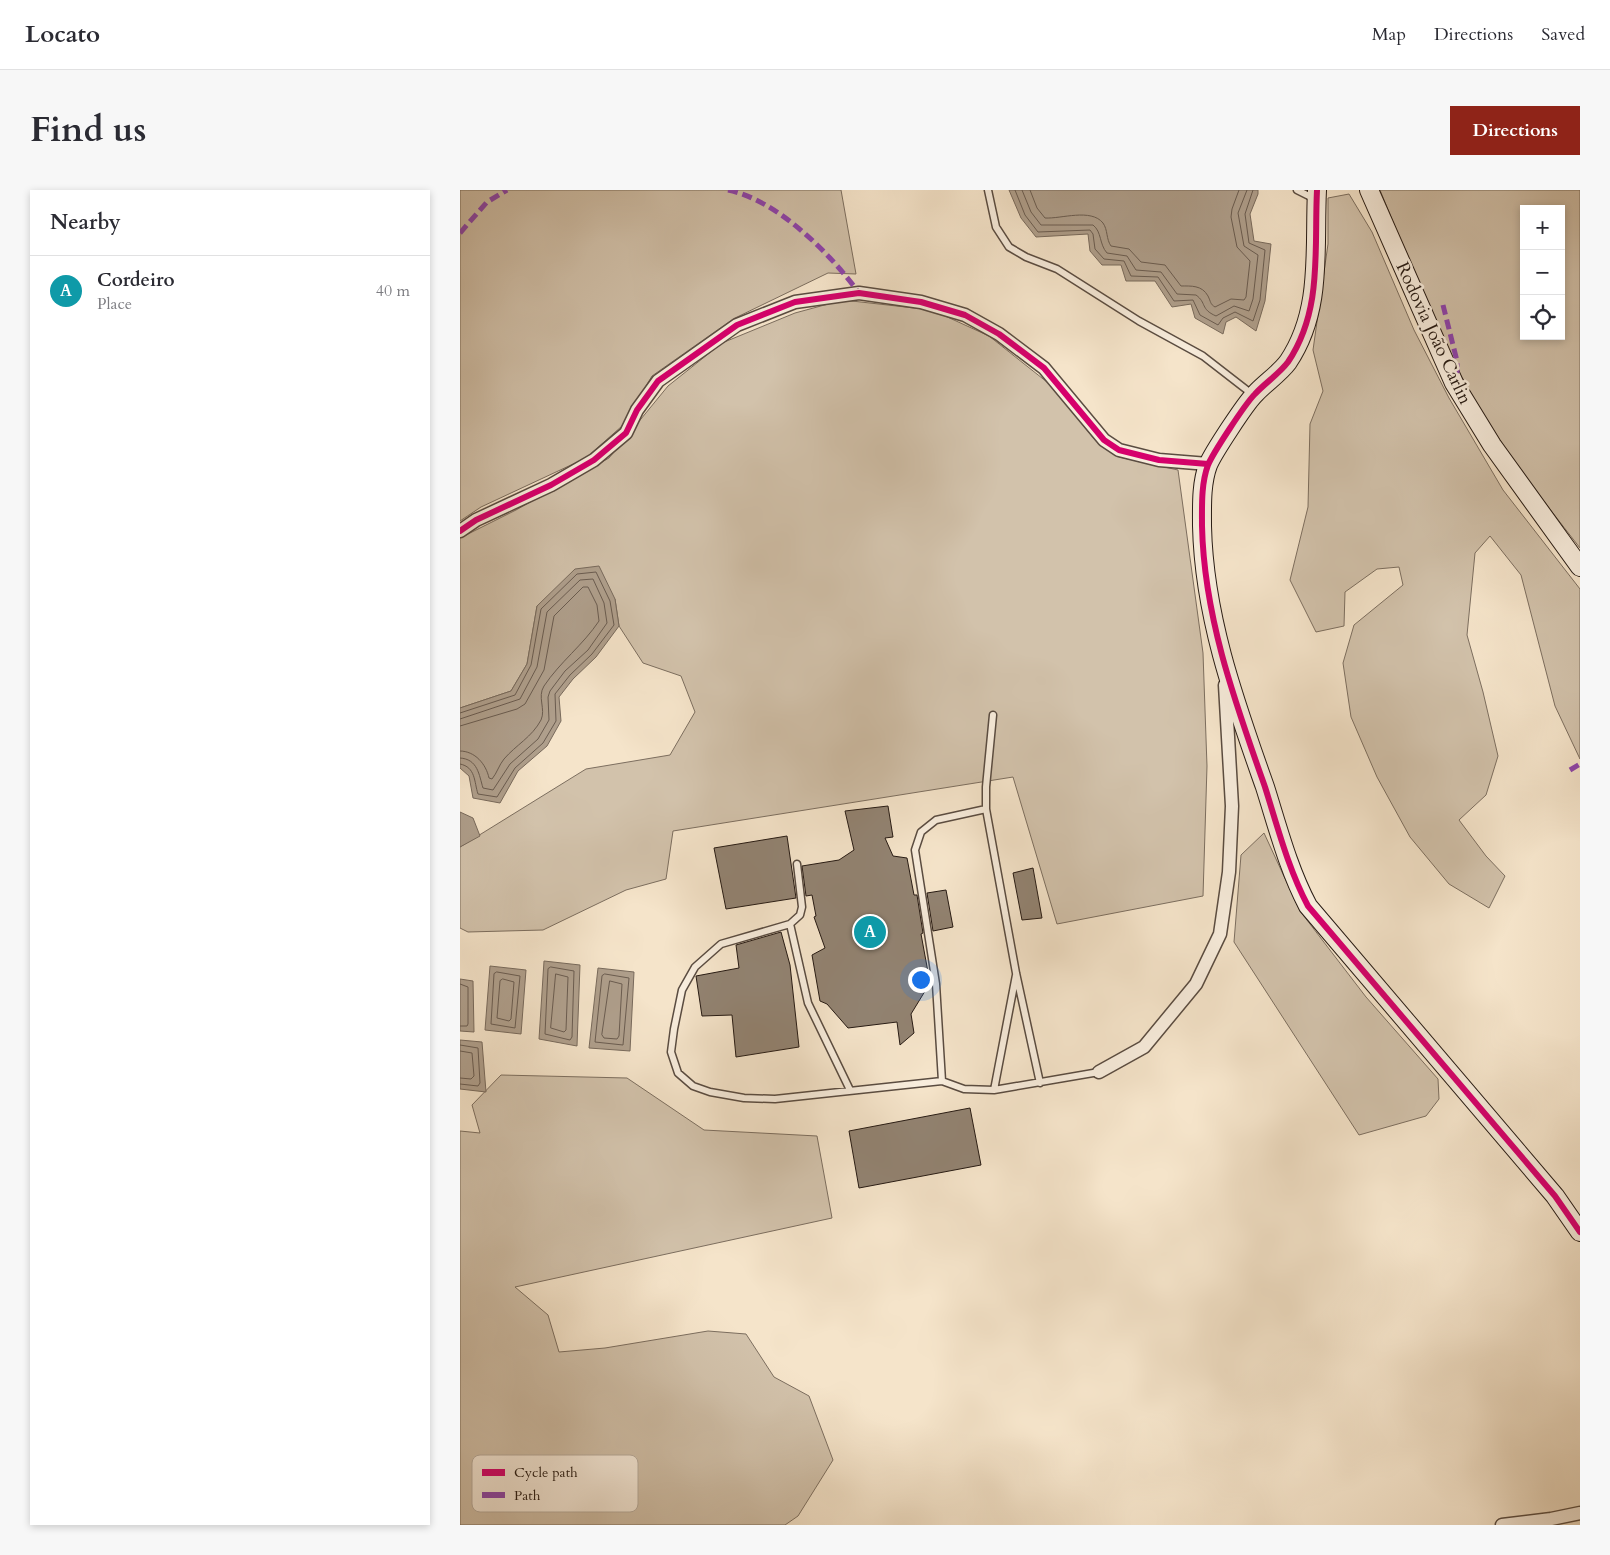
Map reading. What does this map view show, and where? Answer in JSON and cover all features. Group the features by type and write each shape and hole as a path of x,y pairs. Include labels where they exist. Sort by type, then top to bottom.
{"street":[{"name":"Rodovia João Carlin","path":"1369,190 1454,383 1492,445 1580,567"},
{"path":"1316,195 1317,256 1310,316 1299,344 1287,364 1254,395 1208,464 1202,495 1205,578 1224,668 1283,848 1308,906 1555,1196 1580,1232"},
{"path":"460,531 476,520 551,485 594,460 626,433 637,410 658,381 737,325 795,302 859,293 921,302 965,315 999,334 1044,368 1104,440 1119,450 1159,460 1208,464"},
{"path":"1099,1072 1144,1047 1196,984 1220,934 1229,872 1232,806 1224,668"},
{"path":"1502,1525 1551,1520 1580,1513"}],"lane":[{"path":"988,190 996,228 1009,247 1026,257 1057,269 1139,320 1203,356 1254,395"},
{"path":"1297,190 1316,195"},
{"path":"993,715 986,787 986,809 1016,973 1040,1083"},
{"path":"942,1081 936,984 915,850 921,832 936,820 986,809"},
{"path":"797,864 802,907 800,915 790,924 721,944 695,967 682,990 671,1052 678,1073 693,1086 710,1092 744,1098 794,1098 850,1090 942,1081 964,1089 994,1090 1099,1072"},
{"path":"790,924 808,1002 850,1090"},
{"path":"994,1090 1016,973"}],"shaded area":[{"path":"460,190 841,190 856,274 828,273 733,319 652,376 622,426 586,458 481,507 460,521"},
{"path":"1380,190 1580,190 1580,548 1518,466 1475,401 1451,356 1419,285"},
{"path":"1349,194 1372,232 1414,330 1449,398 1503,490 1580,589 1580,759 1555,706 1521,575 1490,536 1475,553 1467,635 1498,756 1486,795 1459,820 1486,856 1505,876 1489,908 1449,884 1410,837 1377,777 1351,717 1343,663 1354,625 1403,585 1399,567 1377,569 1345,592 1344,626 1316,632 1290,580 1308,507 1310,424 1323,391 1313,350 1328,244 1328,198"},
{"path":"843,300 932,310 989,336 1052,386 1095,440 1119,457 1178,470 1203,653 1207,766 1203,896 1057,924 1013,777 673,831 666,879 626,890 543,930 468,932 460,928 460,847 586,769 670,755 695,712 681,676 643,663 619,626 615,599 537,606 527,664 511,691 460,708 460,538 516,510 609,458 668,386 722,343 795,313"},
{"path":"1264,833 1300,911 1366,997 1438,1079 1439,1099 1426,1116 1359,1135 1234,942 1241,855"},
{"path":"501,1075 627,1078 704,1130 817,1136 832,1218 515,1287 548,1315 559,1352 605,1348 708,1331 746,1334 774,1377 809,1396 833,1460 798,1516 785,1525 460,1525 460,1131 480,1133 472,1105"}],"water":[{"path":"1009,190 1258,190 1250,214 1254,241 1271,244 1265,301 1256,331 1236,317 1226,322 1223,334 1195,318 1191,304 1172,307 1155,281 1126,281 1121,265 1102,265 1090,251 1088,234 1036,237 1021,218"},
{"path":"599,566 615,599 619,626 596,657 573,679 559,697 561,721 547,746 518,771 500,803 473,798 469,776 460,768 460,708 511,691 527,664 537,606 575,569"},
{"path":"460,812 473,818 480,836 460,847"},
{"path":"544,961 580,965 577,1046 539,1039"},
{"path":"490,966 526,970 521,1034 485,1030"},
{"path":"598,968 634,972 630,1051 589,1048"},
{"path":"460,979 473,981 474,1032 460,1031"},
{"path":"460,1040 482,1042 486,1092 460,1089"}],"building":[{"path":"888,806 893,837 885,838 893,856 907,858 914,895 917,895 923,933 921,934 930,983 911,1014 914,1033 900,1045 897,1022 848,1028 827,1004 820,1001 812,955 825,948 814,917 816,916 812,895 806,896 802,866 839,860 854,850 845,811"},
{"path":"787,836 796,898 726,909 714,848"},
{"path":"1033,868 1042,918 1022,920 1013,873"},
{"path":"946,890 953,927 933,931 927,893"},
{"path":"781,932 790,965 799,1047 736,1057 732,1015 702,1016 696,976 739,968 736,945"},
{"path":"970,1108 981,1165 859,1188 849,1131"}],"marked path":[{"path":"460,233 487,202 507,190"},
{"path":"728,190 747,196 765,205 801,230 833,261 859,293"},
{"path":"1443,305 1457,361 1457,388"},
{"path":"1570,770 1580,764"}],"cycle path":[{"path":"1317,190 1316,257 1312,300 1299,342 1288,362 1250,399 1211,459 1204,480 1202,495 1204,560 1208,593 1223,659 1284,848 1308,906 1555,1196 1580,1232"},
{"path":"460,531 476,520 551,485 594,460 626,433 637,410 658,381 737,325 795,302 859,293 921,302 965,315 999,334 1044,368 1104,440 1119,450 1159,460 1208,464"}],"place":[{"name":"Cordeiro","path":"870,932"}]}
